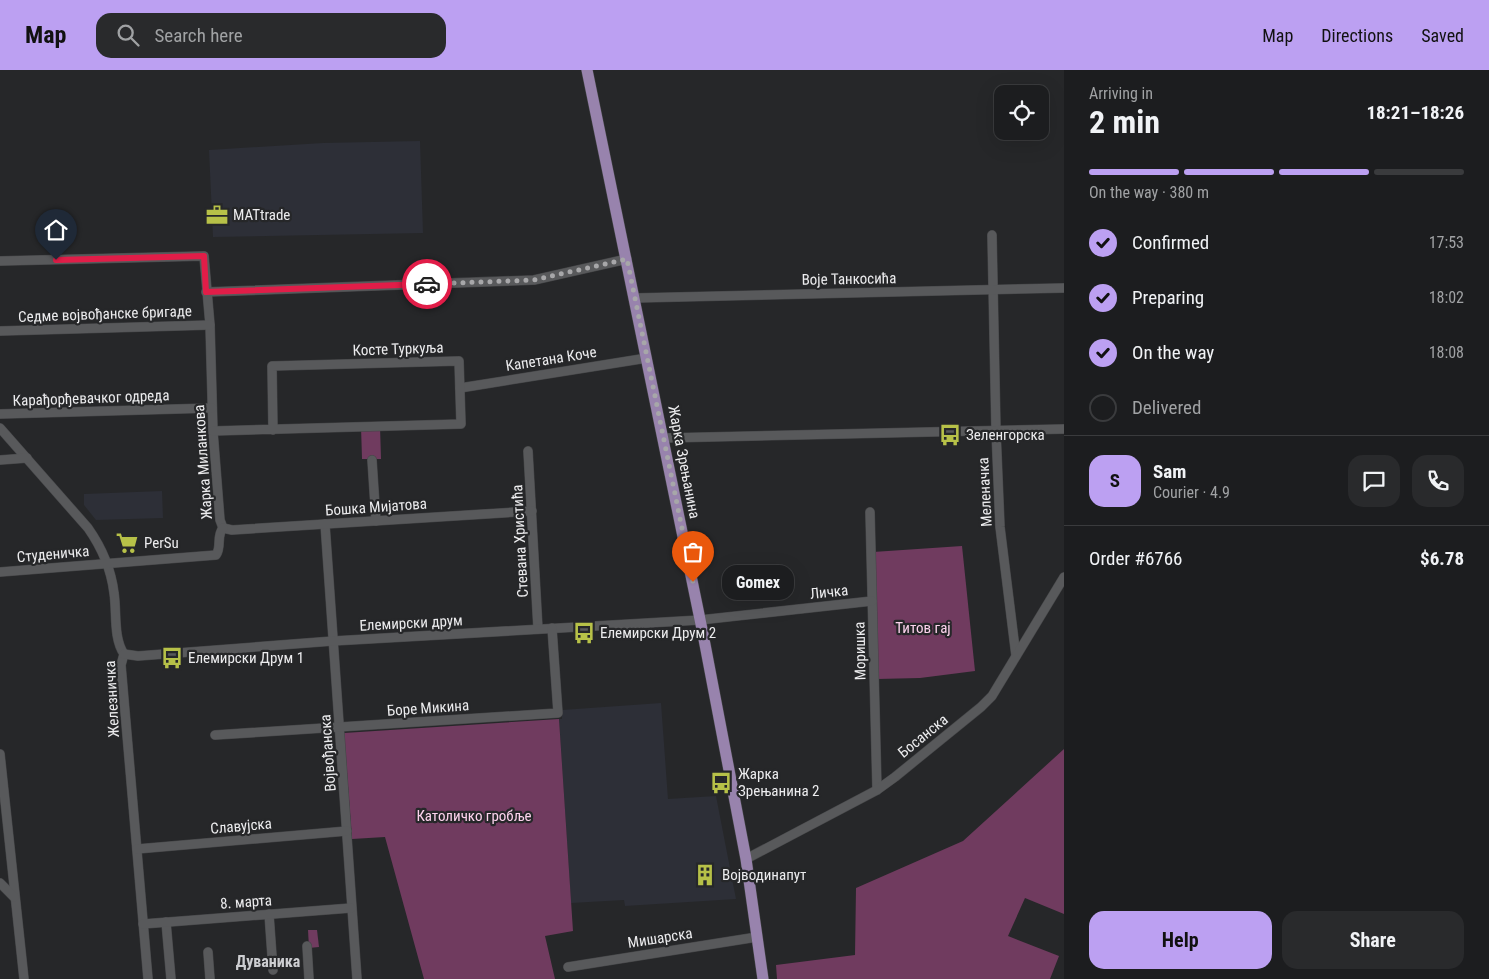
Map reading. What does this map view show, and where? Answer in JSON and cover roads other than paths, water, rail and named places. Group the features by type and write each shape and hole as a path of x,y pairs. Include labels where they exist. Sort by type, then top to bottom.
{"main road":[{"name":"Жарка Зрењанина","path":"587,70 700,620 746,859 763,979"}],"street":[{"name":"Меленачка","path":"992,235 1000,528 1016,656"},
{"name":"Жарка Миланкова","path":"0,261 204,256 210,325 213,432 220,520 223,528 220,533 219,551 216,555 108,562"},
{"path":"206,292 534,280 627,259"},
{"name":"Воје Танкосића","path":"635,298 1064,288"},
{"name":"Седме војвођанске бригаде","path":"0,331 210,325"},
{"name":"Капетана Коче","path":"460,388 647,358"},
{"name":"Косте Туркуља","path":"213,432 461,424 459,361 272,366 274,430"},
{"name":"Карађорђевачког одреда","path":"0,414 212,408"},
{"name":"Железничка","path":"0,428 88,528 108,562 114,594 119,644 124,654 121,665 148,979"},
{"path":"664,438 1064,429"},
{"name":"Стевана Христића","path":"528,451 538,629"},
{"path":"0,460 27,458"},
{"path":"372,460 376,521"},
{"name":"Бошка Мијатова","path":"223,528 232,530 532,511"},
{"name":"Моришка","path":"870,512 876,790"},
{"name":"Војвођанска","path":"324,524 357,979"},
{"name":"Студеничка","path":"0,572 108,562"},
{"name":"Босанска","path":"746,859 895,778 981,707 992,696 1064,577"},
{"name":"Личка","path":"700,620 872,601"},
{"name":"Елемирски друм","path":"124,654 138,656 333,641 700,620"},
{"name":"Боре Микина","path":"215,736 558,713 552,628"},
{"path":"0,754 24,979"},
{"name":"Славујска","path":"137,849 347,831"},
{"path":"0,883 14,897"},
{"name":"8. марта","path":"143,924 351,908"},
{"path":"269,914 274,970"},
{"path":"166,922 171,979"},
{"name":"Мишарска","path":"568,967 757,936"},
{"path":"307,946 310,979"},
{"path":"208,952 210,979"}],"place":[{"name":"MATtrade","path":"217,215"},
{"name":"Зеленгорска","path":"950,435"},
{"name":"PerSu","path":"127,543"},
{"name":"Gomex","path":"693,582"},
{"name":"Елемирски Друм 2","path":"584,633"},
{"name":"Елемирски Друм 1","path":"172,658"},
{"name":"Жарка Зрењанина 2","path":"721,783"},
{"name":"Војводинапут","path":"705,875"}],"district":[{"name":"Дуваника","path":"268,961"}],"park label":[{"name":"Титов гај","path":"923,628"},
{"name":"Католичко гробље","path":"474,816"}]}
